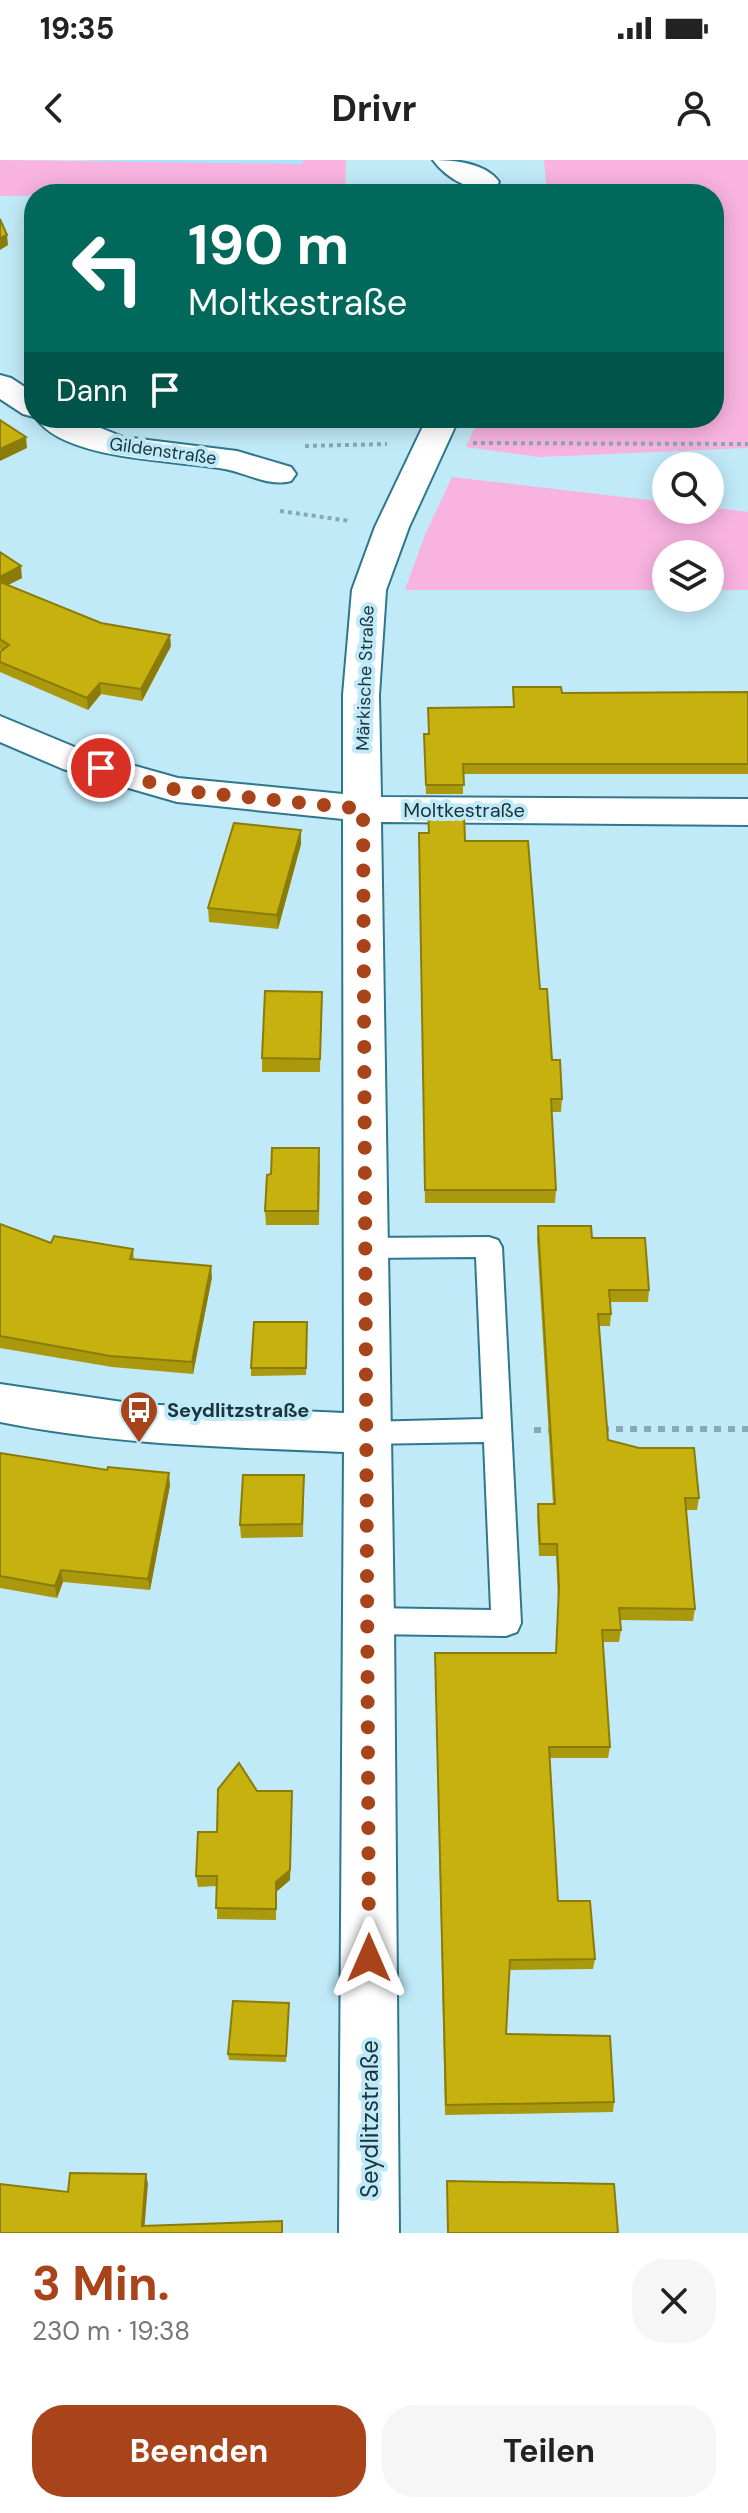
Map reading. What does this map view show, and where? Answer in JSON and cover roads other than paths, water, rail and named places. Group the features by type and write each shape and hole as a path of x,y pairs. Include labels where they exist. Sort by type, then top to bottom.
{"street":[{"path":"447,160 461,172 486,179"},
{"path":"0,385 24,401"},
{"name":"Gildenstraße","path":"71,428 98,442 172,455 237,461 279,474"},
{"name":"Märkische Straße","path":"363,809 361,695 369,590 392,527 438,428"},
{"name":"Moltkestraße","path":"0,728 76,761 177,790 363,809 748,812"},
{"name":"Seydlitzstraße","path":"363,809 365,1433 369,1621 369,2233"},
{"path":"0,1403 152,1425 365,1433"}],"lane":[{"path":"365,1248 489,1247 506,1623 369,1621"},
{"path":"365,1433 497,1430"}],"place":[{"name":"Seydlitzstraße","path":"139,1444"}]}
